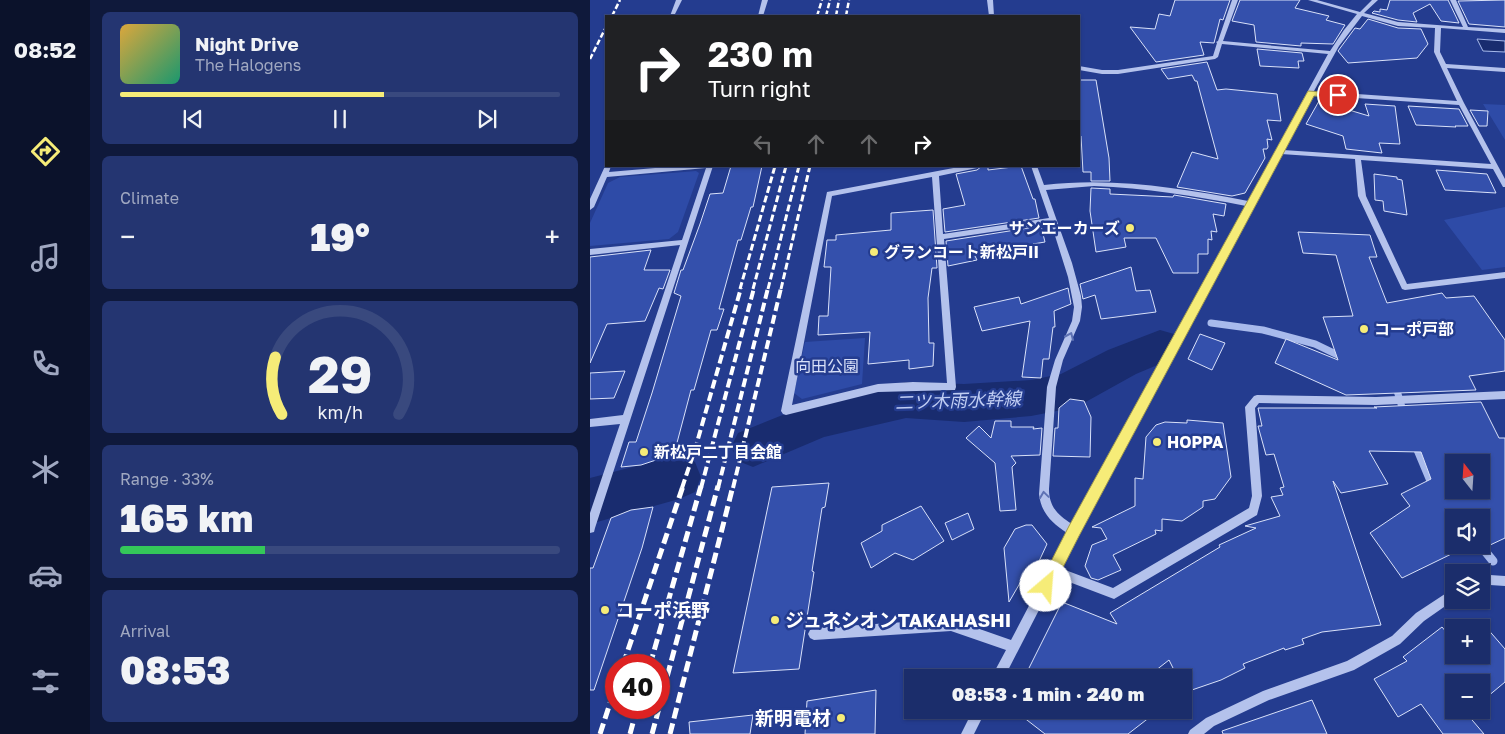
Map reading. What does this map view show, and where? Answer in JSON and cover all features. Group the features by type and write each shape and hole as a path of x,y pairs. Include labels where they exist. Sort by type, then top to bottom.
{"street":[{"path":"672,15 679,0"},
{"path":"760,15 766,0"},
{"path":"990,0 992,15"},
{"path":"1080,68 1102,72 1118,72 1215,57 1235,0"},
{"path":"1311,0 1398,24 1505,31"},
{"path":"1002,669 1074,531 1332,53 1360,13 1375,0"},
{"path":"1453,0 1466,28"},
{"path":"1438,28 1437,52 1461,103 1505,185"},
{"path":"1219,42 1332,53"},
{"path":"1444,66 1505,70"},
{"path":"1311,93 1461,103"},
{"path":"1279,152 1358,159 1495,167"},
{"path":"1358,159 1362,196 1405,287 1505,275"},
{"path":"590,207 608,167"},
{"path":"604,175 696,167"},
{"path":"591,526 686,242 708,167"},
{"path":"935,174 952,387 913,386 878,388 786,411 828,194 972,167"},
{"path":"1034,167 1067,257 1078,305 1077,320 1059,359 1053,381 1047,414 1046,471 1043,497 1048,510 1056,519 1074,531"},
{"path":"1042,188 1066,184 1168,188 1251,204"},
{"path":"940,237 1053,220"},
{"path":"590,252 686,242"},
{"path":"1054,571 1114,594 1253,511 1257,496 1250,407 1257,398 1376,401 1505,395"},
{"path":"590,422 626,420"},
{"path":"1490,580 1505,581"},
{"path":"1194,734 1210,722 1266,695 1350,666 1396,640 1420,617 1445,599"},
{"path":"814,634 951,625 1014,646"},
{"path":"967,734 975,719"}],"green space":[{"path":"1483,104 1505,105 1505,140"},
{"path":"696,171 699,173 678,232 669,239 590,246 590,223 608,183 620,177"},
{"path":"1505,207 1505,267 1482,270 1444,220"},
{"name":"向田公園","path":"865,338 862,384 802,399 794,393 805,342"}],"shaded area":[{"path":"1477,39 1505,41 1505,52 1483,51"}],"building":[{"path":"1175,0 1230,0 1223,20 1220,19 1214,43 1200,42 1204,55 1156,62 1130,27 1155,29 1159,14 1170,16"},
{"path":"1240,0 1300,0 1295,8 1329,16 1326,20 1345,25 1333,44 1301,43 1301,46 1256,42 1254,25 1232,21"},
{"path":"1390,0 1448,0 1459,23 1441,21 1430,4 1413,13 1417,22 1398,20 1372,13 1374,11 1380,12 1380,9 1387,10"},
{"path":"1505,0 1505,27 1469,24 1458,1"},
{"path":"1368,19 1398,28 1421,29 1428,44 1417,58 1348,63 1338,51 1355,28 1360,29"},
{"path":"1257,49 1302,53 1304,61 1298,61 1299,68 1260,66"},
{"path":"1207,62 1217,90 1226,89 1277,94 1281,121 1267,120 1272,140 1267,139 1268,147 1263,149 1265,158 1245,193 1232,196 1177,187 1192,152 1218,159 1197,81 1195,81 1192,75 1168,79 1161,69"},
{"path":"1080,80 1096,80 1109,158 1110,181 1091,181 1091,172 1083,172"},
{"path":"1319,101 1369,116 1365,104 1395,106 1400,144 1379,143 1382,153 1346,149 1343,136 1306,124"},
{"path":"1408,106 1459,109 1468,126 1416,125"},
{"path":"1470,110 1488,111 1487,126 1479,126"},
{"path":"731,167 762,167 753,207 751,207 741,240 738,240 719,309 724,309 717,330 711,330 694,390 691,390 674,454 641,465 621,467 629,442 636,442 652,393 681,296 674,293 681,270 683,270 710,194 723,193"},
{"path":"981,167 988,167 988,170 1021,167 1033,199 1035,199 1039,218 945,232 943,209 965,205 956,174 977,170"},
{"path":"1436,170 1487,174 1496,193 1445,190"},
{"path":"1374,174 1397,177 1397,179 1402,180 1407,215 1384,211 1383,201 1375,200"},
{"path":"1091,188 1110,189 1110,194 1173,197 1174,195 1226,204 1224,216 1213,214 1217,232 1211,231 1212,240 1208,239 1208,254 1198,254 1198,273 1173,273 1156,238 1124,238 1126,247 1096,252 1090,211"},
{"path":"933,210 937,268 932,268 928,298 929,343 934,343 933,366 909,369 909,360 868,364 870,332 818,335 819,316 828,316 831,267 824,267 827,240 836,240 836,235 891,230 891,213"},
{"path":"1041,226 1045,242 1033,244 1034,246 979,253 979,255 975,256 977,260 948,266 946,241"},
{"path":"1298,232 1370,235 1377,257 1369,257 1387,303 1442,293 1446,298 1474,296 1505,340 1505,371 1469,376 1476,390 1346,395 1275,363 1286,339 1338,360 1323,317 1353,316 1336,255 1303,253"},
{"path":"651,250 644,270 670,270 663,289 659,288 645,321 607,324 590,363 590,257"},
{"path":"1131,267 1136,291 1150,290 1156,312 1101,319 1095,295 1083,299 1080,284"},
{"path":"1068,288 1071,304 1054,311 1055,327 1053,327 1049,359 1043,359 1041,378 1022,377 1030,321 982,331 974,307 1019,297 1021,304"},
{"path":"1200,334 1225,343 1212,370 1188,359"},
{"path":"625,371 614,398 590,399 590,373"},
{"path":"1070,399 1084,401 1091,417 1090,457 1053,456 1059,408"},
{"path":"1481,402 1499,438 1505,438 1505,538 1490,545 1490,509 1445,509 1445,554 1451,554 1402,578 1370,533 1410,506 1401,494 1431,479 1421,452 1369,451 1388,484 1341,493 1333,481 1381,625 1322,632 1302,639 1304,644 1285,650 1284,648 1243,664 1245,668 1221,680 1192,690 1192,669 1174,669 1169,660 1158,669 1028,669 1062,602 1117,624 1110,613 1220,547 1219,545 1256,528 1245,526 1280,516 1271,497 1283,495 1280,488 1284,487 1274,454 1266,455 1258,426 1262,426 1258,408 1377,408 1374,407"},
{"path":"1187,420 1223,423 1231,477 1215,499 1203,501 1203,507 1182,521 1162,519 1162,531 1155,530 1156,534 1113,555 1121,570 1098,580 1091,578 1085,566 1092,545 1107,539 1101,528 1092,527 1135,506 1135,478 1143,479 1146,437 1156,425 1165,422 1187,423"},
{"path":"995,421 1011,421 1011,427 1042,428 1040,455 1011,456 1016,463 1012,467 1016,510 1000,511 995,463 966,438 979,426 991,438"},
{"name":"ジュネシオンTAKAHASHI","path":"829,483 825,507 822,508 799,669 733,673 772,487"},
{"path":"921,506 944,541 913,560 895,553 871,568 861,543 882,531 882,525"},
{"path":"653,507 642,548 594,690 590,690 590,568 593,568 611,518 631,510"},
{"path":"968,513 974,529 952,540 945,523"},
{"path":"1032,525 1047,544 1028,585 1023,578 1009,602 1004,548 1015,529"},
{"path":"1442,627 1445,631 1445,664 1490,664 1490,632 1505,649 1505,682 1490,694 1490,674 1445,674 1445,719 1471,719 1484,734 1443,734 1421,704 1398,717 1374,679 1407,661 1403,657"},
{"name":"新明電材","path":"876,690 875,734 805,734 807,701"},
{"path":"1312,700 1327,734 1223,734 1222,731"},
{"path":"753,715 750,734 690,734 689,722"},
{"path":"1026,719 1147,719 1128,734 1045,734"}],"waterway":[{"name":"二ツ木雨水幹線","path":"1211,323 1263,330 1315,344 1344,358"},
{"name":"二ツ木雨水幹線","path":"753,447 820,419 906,400 964,403 1031,398 1067,391 1122,362 1160,346"},
{"name":"二ツ木雨水幹線","path":"1395,384 1404,414"},
{"name":"二ツ木雨水幹線","path":"1414,443 1432,486"},
{"name":"二ツ木雨水幹線","path":"590,501 679,477"},
{"name":"二ツ木雨水幹線","path":"1487,554 1493,561"}],"railway":[{"path":"612,15 620,0"},
{"path":"817,15 822,0"},
{"path":"826,15 830,0"},
{"path":"836,15 839,0"},
{"path":"846,15 849,0"},
{"path":"590,59 605,29"},
{"path":"740,289 775,167"},
{"path":"753,289 786,167"},
{"path":"768,289 799,167"},
{"path":"781,289 810,167"},
{"path":"682,488 696,446 741,288"},
{"path":"701,488 754,288"},
{"path":"718,488 768,288"},
{"path":"733,488 781,288"},
{"path":"627,654 683,486"},
{"path":"653,654 701,486"},
{"path":"670,666 718,486"},
{"path":"670,734 733,486"},
{"path":"600,734 605,719"},
{"path":"630,734 634,719"},
{"path":"652,734 656,719"}],"place":[{"name":"サンエーカーズ","path":"1130,228"},
{"name":"グランコート新松戸II","path":"874,252"},
{"name":"コーポ戸部","path":"1364,329"},
{"name":"HOPPA","path":"1157,442"},
{"name":"新松戸二丁目会館","path":"644,452"},
{"name":"コーポ浜野","path":"605,610"},
{"name":"ジュネシオンTAKAHASHI","path":"775,620"},
{"name":"新明電材","path":"841,718"}],"route":[{"path":"1046,586 1311,93 1338,95"}]}
